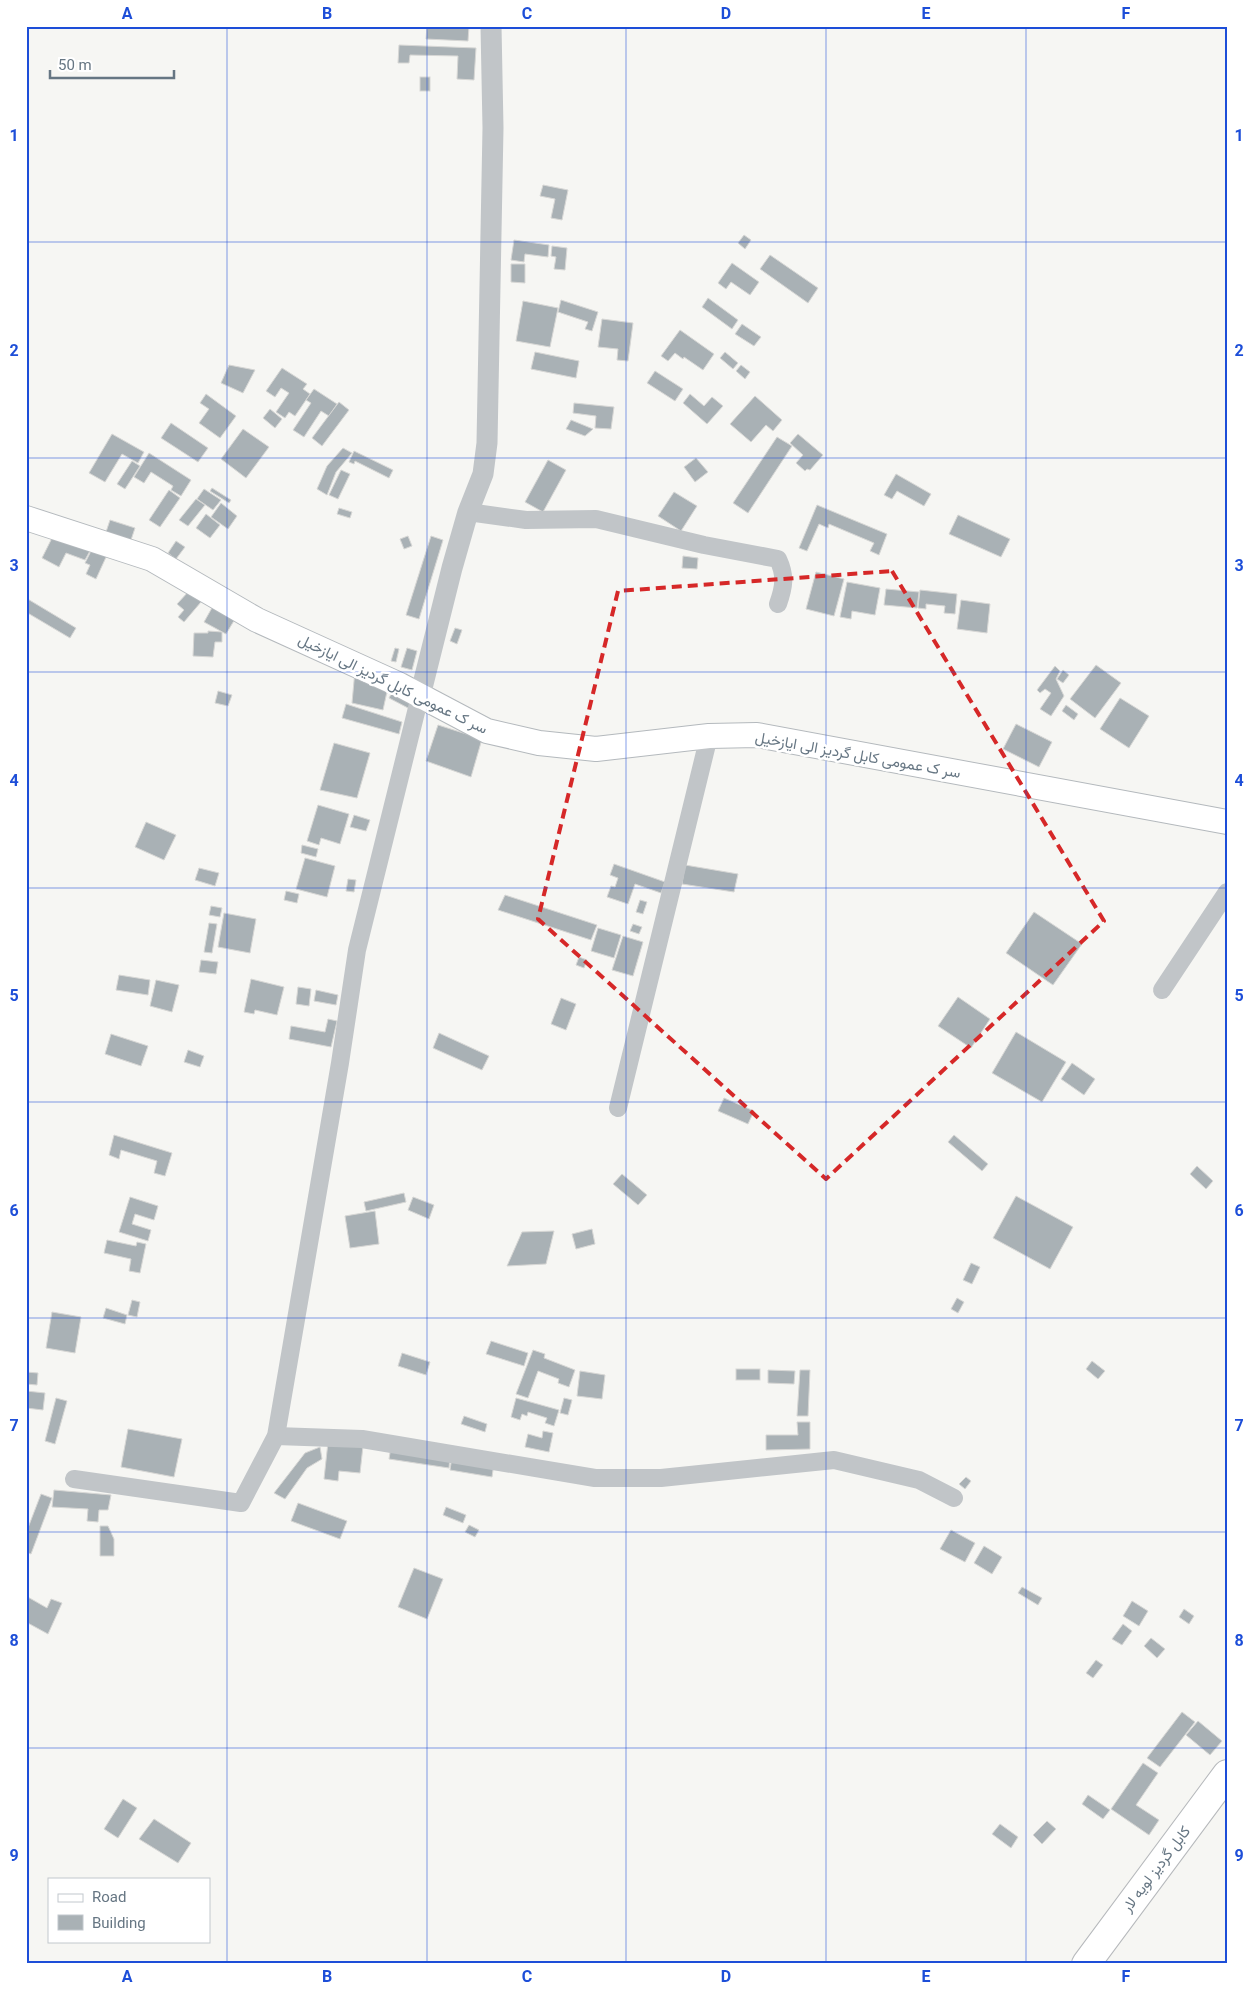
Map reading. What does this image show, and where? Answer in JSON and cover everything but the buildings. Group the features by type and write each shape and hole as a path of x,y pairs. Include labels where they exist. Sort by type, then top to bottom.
{"highway":[{"name":"کابل گردیز لویه لار","path":"1086,1964 1227,1774"}],"main road":[{"name":"سر ک عمومی کابل گردیز الی ایازخیل","path":"26,518 152,559 257,620 420,696 487,731 539,743 596,749 709,736 757,735 1227,822"}],"street":[{"path":"74,1479 241,1503 276,1436 357,950 468,512 483,474 487,444 493,128 491,26"},
{"path":"468,512 526,520 596,519 704,545 778,559 784,570 784,586 778,604"},
{"path":"618,1108 709,736"},
{"path":"1162,990 1227,892"},
{"path":"276,1436 362,1439 595,1478 661,1478 834,1460 918,1480 954,1498"}],"highlighted area":[{"path":"892,571 1104,921 826,1179 538,919 618,591"}]}
